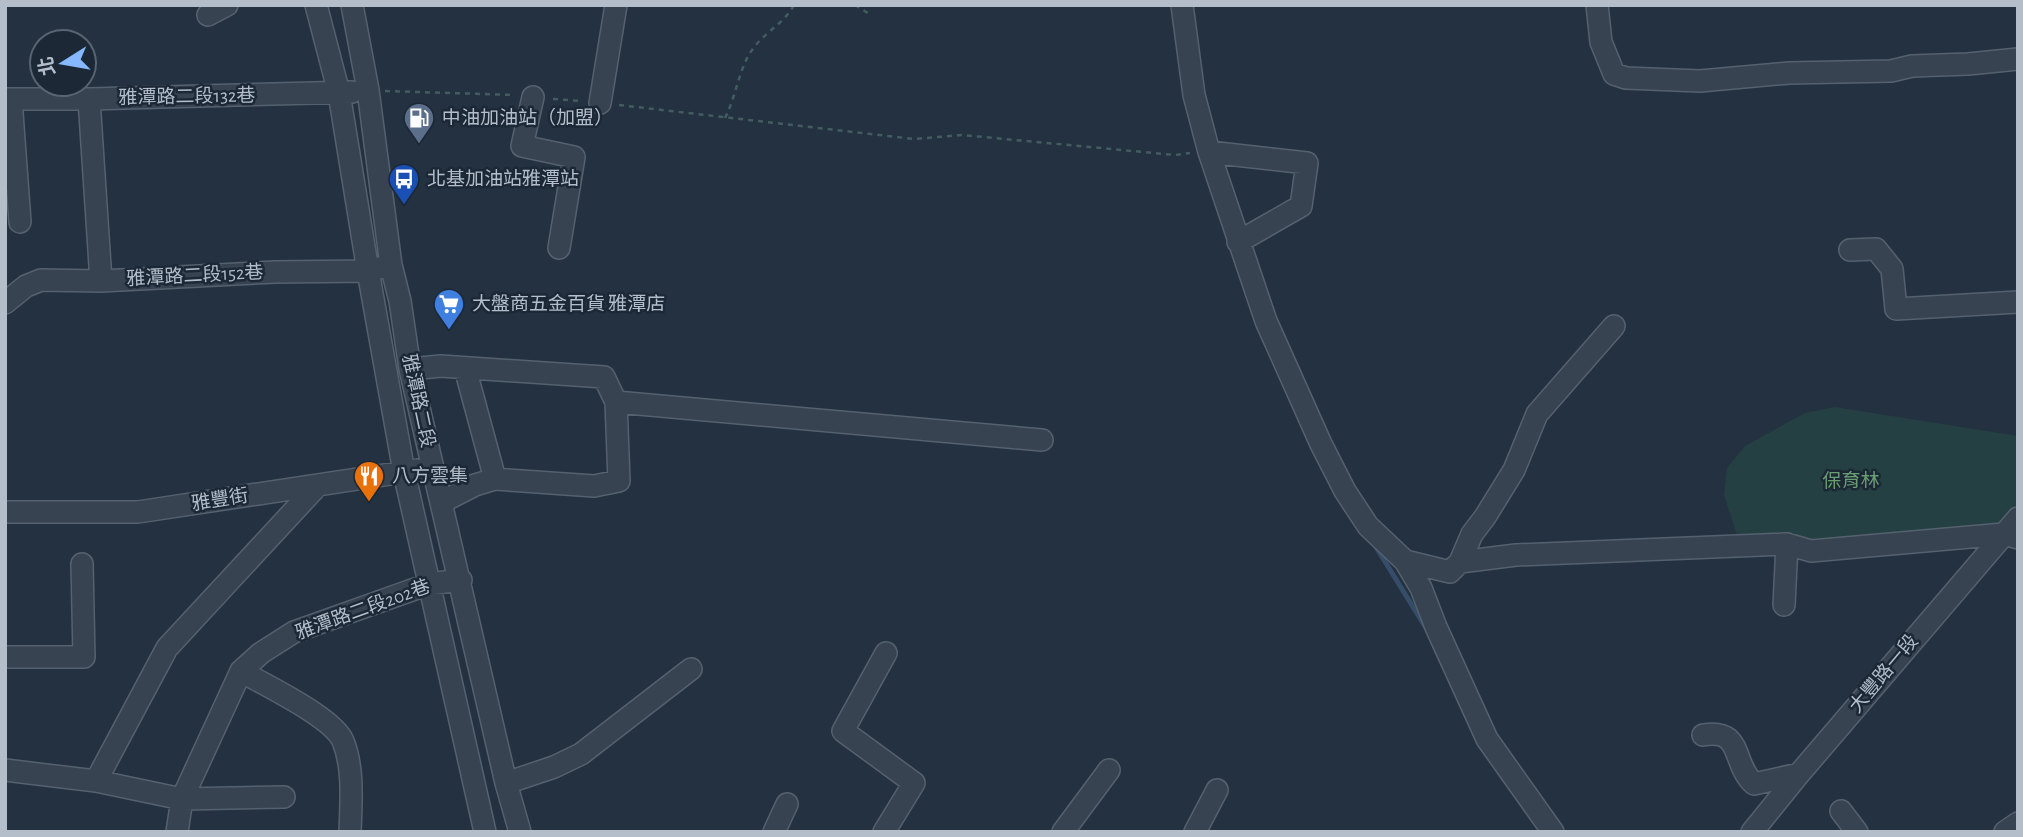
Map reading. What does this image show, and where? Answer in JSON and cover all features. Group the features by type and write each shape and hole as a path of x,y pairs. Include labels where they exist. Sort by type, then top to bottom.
{"street":[{"path":"208,15 227,5"},
{"name":"雅潭路二段","path":"316,5 339,93 404,472 485,832"},
{"name":"雅潭路二段","path":"352,5 368,90 391,265 400,301 410,369 506,783 520,832"},
{"path":"600,103 616,5"},
{"path":"1182,5 1194,95 1209,152 1266,321 1333,468 1368,526 1405,561 1420,588 1487,739 1553,832"},
{"path":"1597,5 1601,42 1614,74 1626,78 1700,81 1789,73 1891,71 1912,66 2018,59"},
{"name":"雅潭路二段132巷","path":"8,99 339,93 368,90"},
{"path":"533,97 522,146 575,157 559,248"},
{"path":"8,99 20,222"},
{"path":"89,99 101,281"},
{"path":"1209,152 1307,163 1301,206 1238,242"},
{"path":"1850,250 1876,249 1892,269 1896,309 2018,303"},
{"name":"雅潭路二段152巷","path":"5,303 26,286 41,280 101,281 275,272 368,271 391,265"},
{"path":"1405,561 1450,572 1460,562 1472,534 1514,470 1537,414 1614,326"},
{"path":"410,369 441,366 604,377 616,402 619,481 594,486 495,479 475,485 442,502"},
{"path":"465,368 495,479"},
{"path":"616,402 1042,440"},
{"name":"雅豐街","path":"5,512 138,512 433,469"},
{"path":"96,781 167,648 318,485"},
{"path":"1460,562 1516,555 1787,544 1811,551 2013,530"},
{"name":"大豐路一段","path":"1752,832 1799,774 2013,530"},
{"path":"1784,605 1787,544"},
{"path":"5,657 84,657 82,564"},
{"name":"雅潭路二段202巷","path":"177,832 182,799 241,671 261,653 294,632 429,584 461,580"},
{"path":"884,832 914,783 843,731 886,653"},
{"path":"506,783 554,767 581,754 691,670"},
{"path":"241,671 322,718 342,739 352,782 350,832"},
{"path":"1703,735 1724,734 1733,744 1746,777 1754,784 1799,774"},
{"path":"5,770 96,781 182,799 284,797"},
{"path":"1063,832 1109,770"},
{"path":"1195,832 1217,790"},
{"path":"774,832 787,804"},
{"path":"1841,810 1857,832"},
{"path":"2005,832 2018,823"}],"path":[{"path":"725,118 743,68 755,46 794,5"},
{"path":"855,5 871,15"},
{"path":"368,90 487,93 600,103 914,139 962,135 1175,155 1209,152"}],"green space":[{"name":"保育林","path":"1835,407 2018,436 2018,514 1992,543 1739,541 1724,495 1727,468 1745,446 1805,413"}],"waterway":[{"path":"1376,547 1426,628"}],"place":[{"name":"中油加油站（加盟）","path":"419,145"},
{"name":"北基加油站雅潭站","path":"404,206"},
{"name":"大盤商五金百貨 雅潭店","path":"449,331"},
{"name":"八方雲集","path":"369,503"}]}
